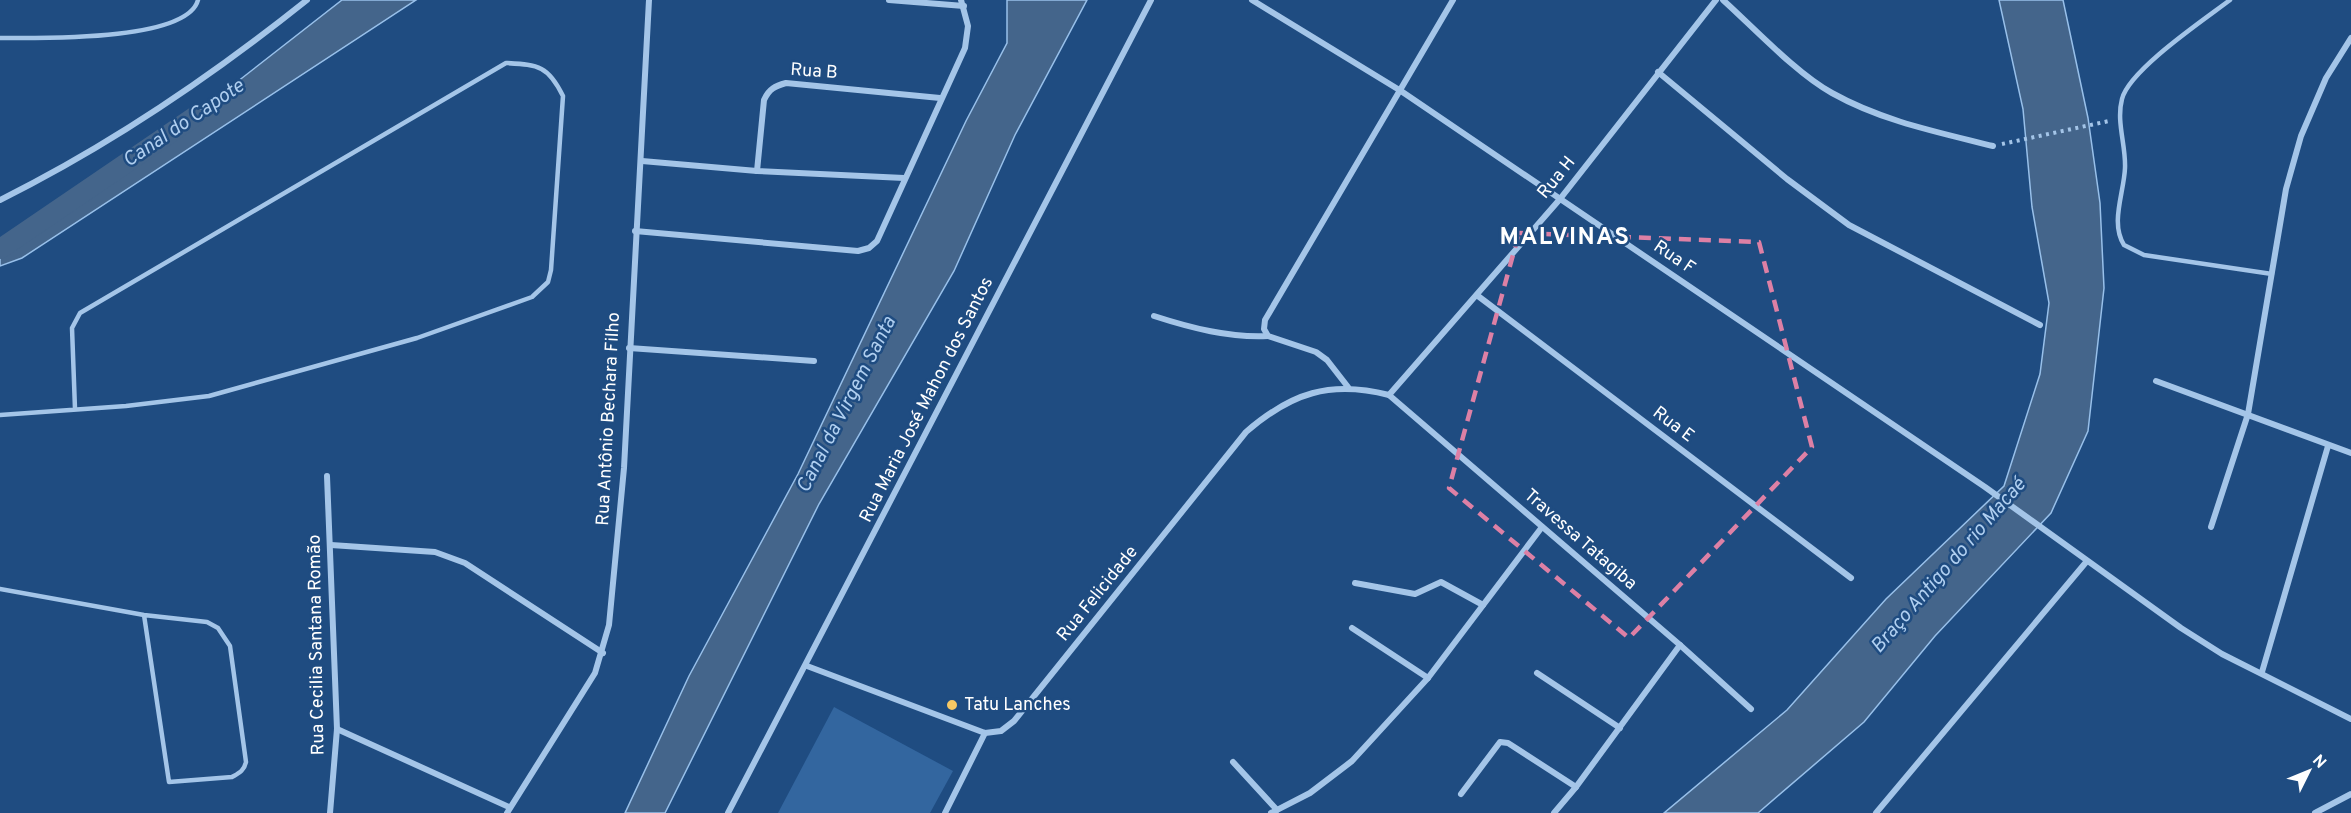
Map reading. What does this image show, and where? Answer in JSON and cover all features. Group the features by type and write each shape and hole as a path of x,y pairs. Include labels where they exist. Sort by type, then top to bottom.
{"street":[{"path":"0,200 62,167 198,82 307,0"},
{"name":"Rua Antônio Bechara Filho","path":"508,810 595,673 603,653 609,625 624,468 628,348 642,161 649,0"},
{"path":"635,231 858,250 869,248 877,241 964,48 968,26 962,3 889,0"},
{"name":"Rua Maria José Mahon dos Santos","path":"728,813 807,666 1152,0"},
{"name":"Rua F","path":"1252,0 1401,91 1985,487 2181,628 2222,654 2262,672 2351,719"},
{"path":"1268,336 1264,328 1265,320 1453,0"},
{"name":"Rua H","path":"1389,395 1478,296 1560,199 1716,0"},
{"path":"1723,0 1784,55 1830,92 1884,117 1993,146"},
{"path":"2211,527 2248,414 2286,189 2301,136 2326,78 2351,38"},
{"path":"1658,72 1786,179 1850,225 2040,325"},
{"name":"Rua B","path":"757,171 764,100 768,92 777,85 786,83 940,98"},
{"path":"642,161 757,171 904,178"},
{"name":"Rua E","path":"1478,296 1851,578"},
{"path":"1154,316 1191,328 1251,337 1268,336 1316,352 1327,360 1348,387"},
{"path":"628,348 814,361"},
{"path":"2156,381 2351,453"},
{"name":"Rua Felicidade","path":"985,733 1001,731 1014,722 1246,432 1271,411 1294,398 1348,387 1389,395"},
{"name":"Travessa Tatagiba","path":"1389,395 1680,645 1751,710"},
{"path":"2262,672 2328,446"},
{"name":"Rua Cecilia Santana Romão","path":"327,476 337,729 330,813"},
{"path":"1233,762 1274,812 1310,793 1352,761 1428,678 1542,527"},
{"path":"331,545 435,552 465,562 603,653"},
{"path":"1876,813 2087,561"},
{"path":"1355,583 1415,594 1441,582 1483,605"},
{"path":"1352,628 1428,678"},
{"path":"1554,813 1576,787 1680,645"},
{"path":"807,666 985,733 945,813"},
{"path":"1537,674 1620,728"},
{"path":"337,729 508,810"},
{"path":"1461,794 1500,742 1508,743 1576,787"},
{"path":"2314,813 2351,794"}],"lane":[{"path":"0,38 89,37 160,26 183,19 198,0"},
{"path":"2230,0 2150,63 2135,78 2122,98 2120,118 2125,167 2118,228 2124,245 2144,255 2272,274"},
{"path":"0,415 126,406 209,396 417,338 532,297 548,282 551,270 563,96 554,76 536,65 506,63 80,313 72,328 75,409"},
{"path":"0,589 144,615 207,622 218,628 230,646 246,762 245,768 238,774 232,777 169,782 144,615"}],"path":[{"path":"1993,146 2120,118"}],"highlighted area":[{"path":"1519,233 1759,242 1812,447 1629,638 1449,488"}],"shaded area":[{"path":"834,707 953,771 930,813 778,813"}],"water":[{"path":"342,0 416,0 22,258 0,266 0,244 16,240 160,142"},
{"name":"Canal da Virgem Santa","path":"1007,0 1087,0 1015,135 954,271 819,504 665,813 625,813 689,676 798,474 966,121 1007,43"},
{"name":"Braço Antigo do rio Macaé","path":"1999,0 2063,0 2088,118 2100,203 2104,288 2088,431 2051,513 1935,636 1864,722 1758,813 1664,813 1787,710 1886,599 2004,486 2040,374 2049,303 2032,207 2023,109"}],"waterway":[{"name":"Canal do Capote","path":"0,249 194,117"}],"place":[{"name":"Tatu Lanches","path":"952,705"}],"district":[{"name":"MALVINAS","path":"1565,238"}]}
